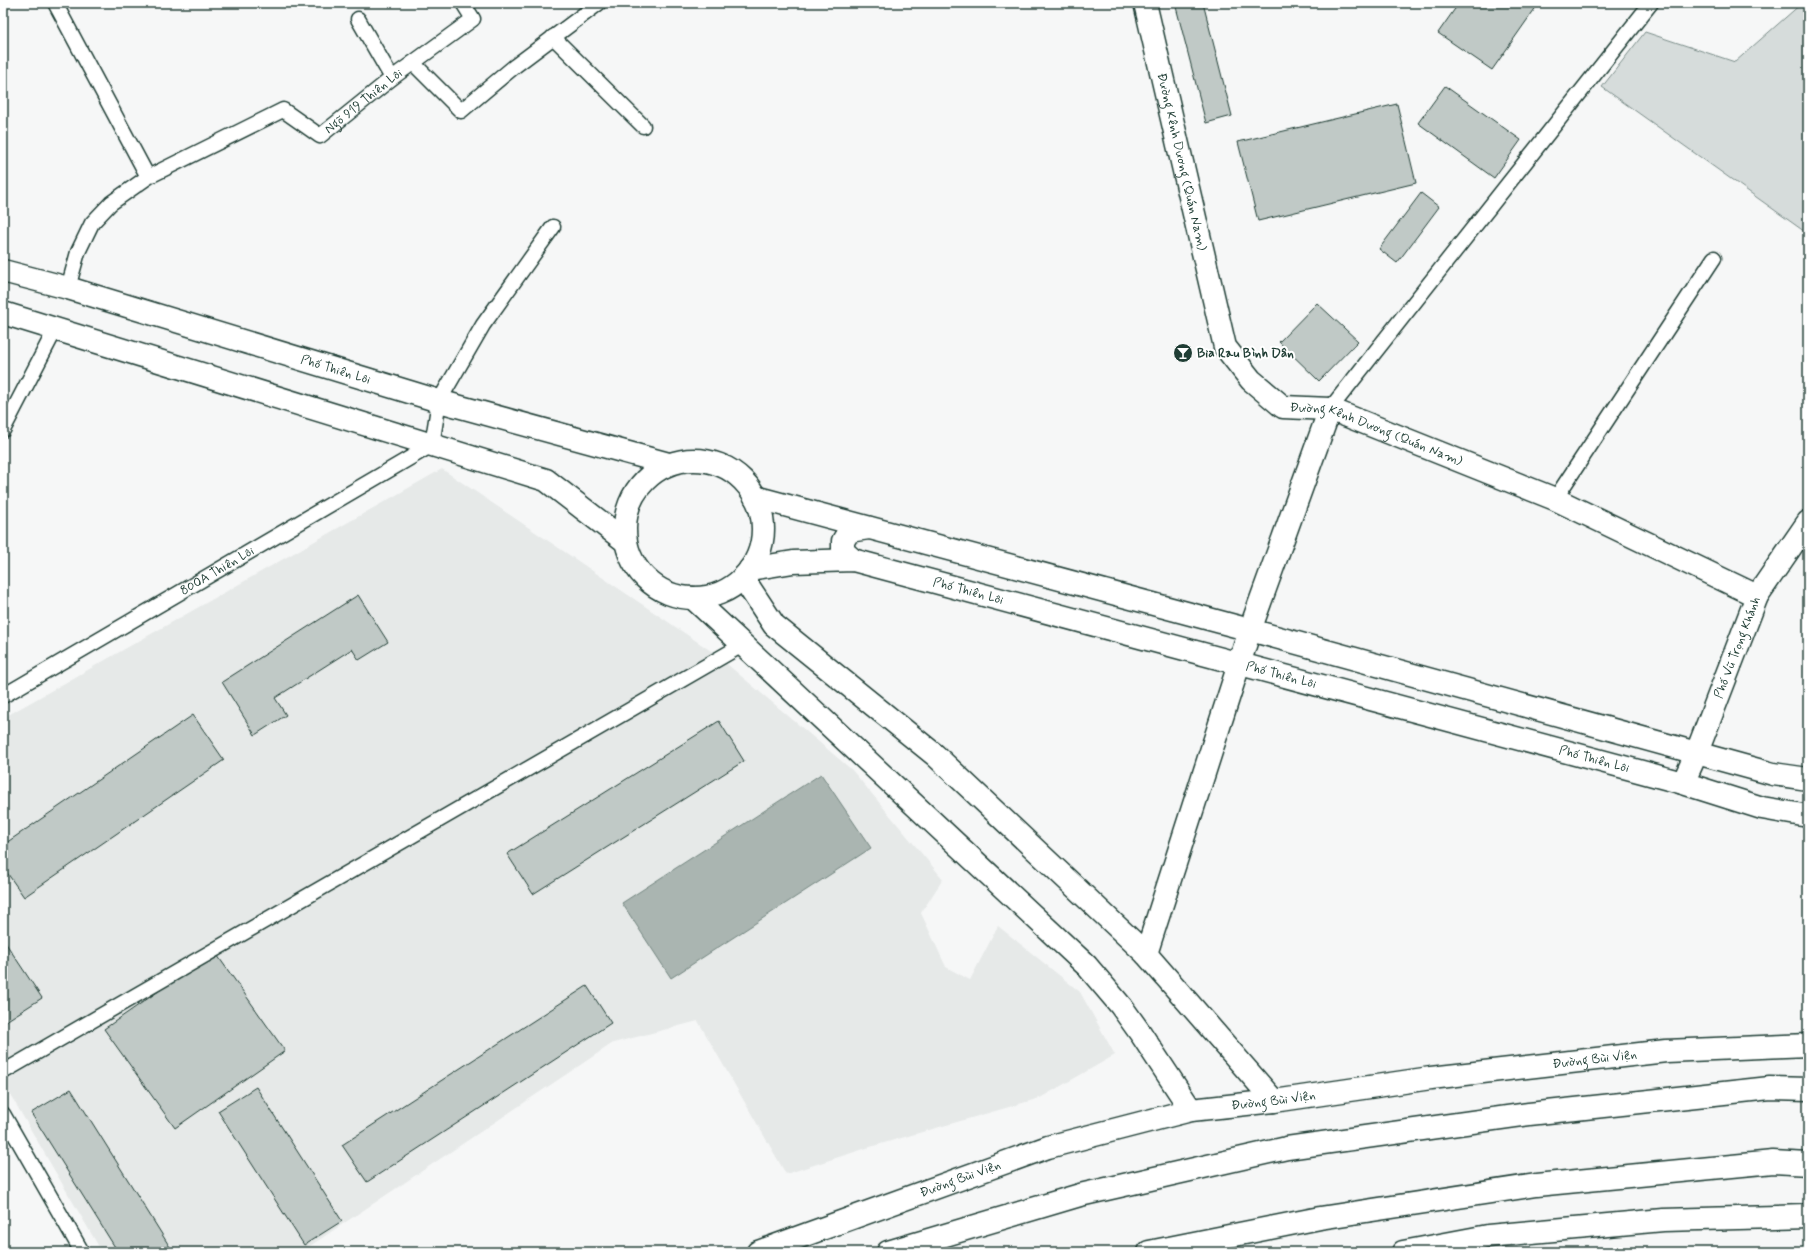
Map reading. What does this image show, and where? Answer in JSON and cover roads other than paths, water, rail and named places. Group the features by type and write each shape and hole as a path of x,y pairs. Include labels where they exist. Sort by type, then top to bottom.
{"main road":[{"name":"Đường Kênh Dương (Quán Nam)","path":"1145,3 1225,346 1251,380 1283,407 1330,409 1555,499 1757,596"},
{"name":"Phố Thiên Lôi","path":"3,271 68,288 439,401 669,464"},
{"path":"3,313 546,480 625,541"},
{"path":"1146,954 1250,630 1330,409"},
{"path":"688,460 708,462 727,468 743,481 755,497 761,514 763,534 759,552 747,573 728,589 711,596 692,598 669,594 649,582 634,563 625,541 624,525 627,509 633,495 643,482 655,472 669,464 688,460"},
{"path":"755,497 1250,630 1773,774 1808,780"},
{"name":"Phố Vũ Trọng Khánh","path":"1683,783 1697,752 1757,596 1808,522"},
{"path":"853,560 843,551 843,540 849,531 869,528"},
{"name":"Phố Thiên Lôi","path":"747,573 793,562 853,560 1683,783 1762,808 1808,816"},
{"path":"747,573 774,625 935,755 1146,954 1274,1101"},
{"path":"692,598 744,644 1087,966 1121,1006 1137,1028 1191,1110"},
{"name":"Đường Bùi Viện","path":"758,1252 1048,1147 1191,1110 1274,1101 1432,1078 1666,1051 1808,1045"},
{"path":"888,1252 1080,1195 1287,1148 1529,1114 1770,1088 1808,1090"},
{"path":"1149,1252 1320,1218 1536,1185 1772,1162 1808,1164"},
{"path":"1403,1252 1488,1236 1663,1220 1808,1216"}],"lane":[{"path":"55,3 148,178"},
{"name":"Ngõ 919 Thiên Lôi","path":"68,288 78,252 92,223 111,203 148,178 283,110 320,136 392,78 473,19 463,3"},
{"path":"413,63 461,111 515,66 599,3"},
{"path":"1330,409 1651,3"},
{"path":"358,19 392,78"},
{"path":"554,37 644,126"},
{"path":"432,445 439,401 483,324 553,227"},
{"path":"1555,499 1714,258"},
{"path":"3,430 55,330"},
{"name":"800A Thiên Lôi","path":"3,696 432,445"},
{"path":"3,1072 744,644"},
{"path":"3,1114 82,1252"}],"place":[{"name":"Bia Rau Bình Dân","path":"1183,353"}]}
